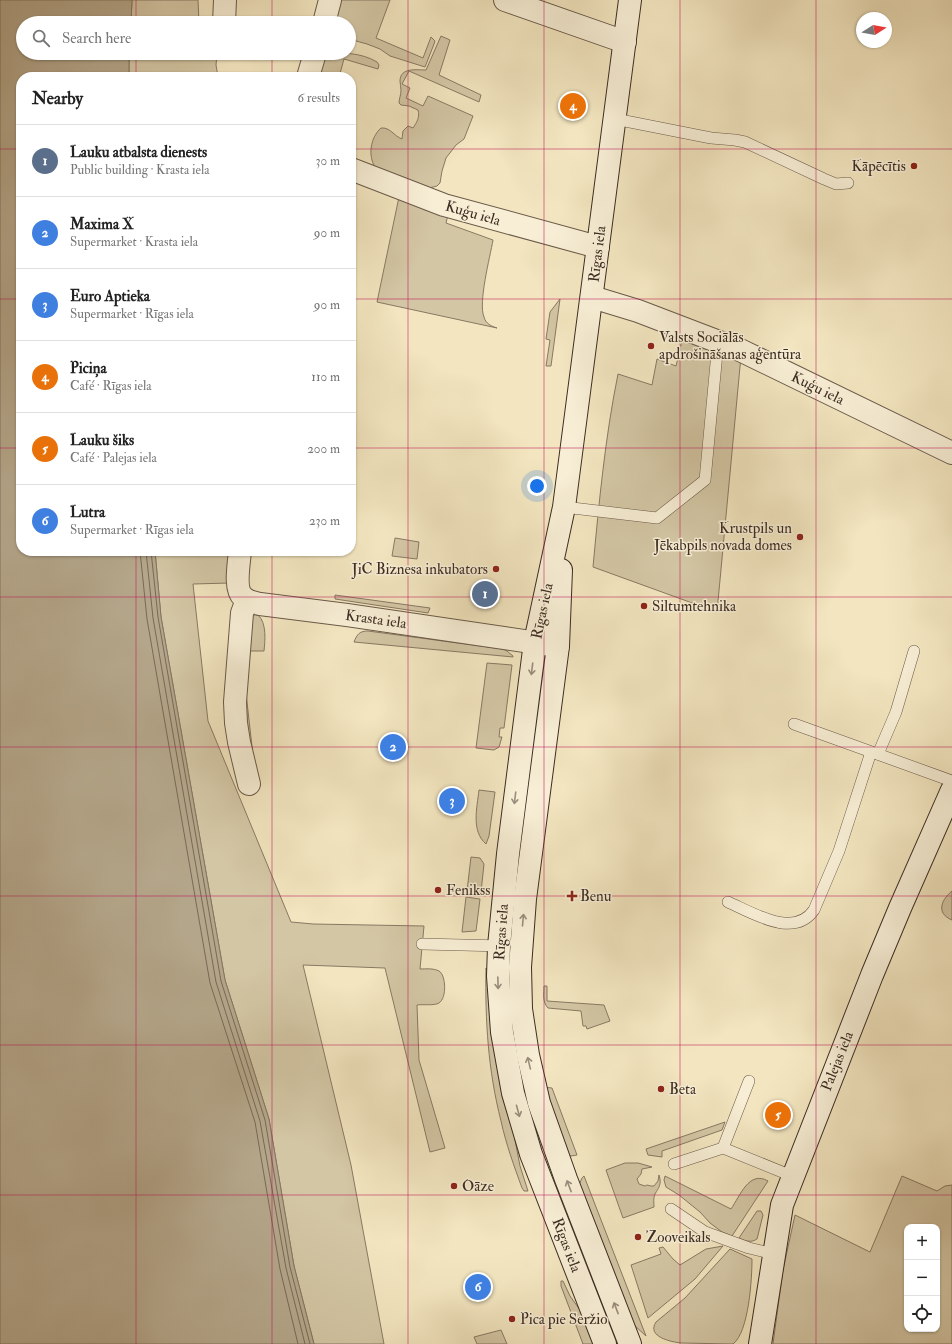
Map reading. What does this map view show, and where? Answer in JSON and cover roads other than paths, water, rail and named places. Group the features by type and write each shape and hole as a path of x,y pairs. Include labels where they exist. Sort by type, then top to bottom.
{"main road":[{"path":"224,16 225,0"},
{"path":"326,16 330,0"},
{"path":"505,0 625,42"},
{"name":"Rīgas iela","path":"605,1344 531,1154 515,1100 506,1060 502,1032 498,976 499,946 507,861 535,642 564,507 630,0"},
{"path":"309,72 313,60"},
{"name":"Kuģu iela","path":"356,171 444,205 598,247"},
{"name":"Kuģu iela","path":"592,297 638,310 740,350 952,452"},
{"name":"Rīgas iela","path":"564,507 558,646 525,899 521,947 520,990 523,1030 539,1103 566,1179 630,1344"},
{"path":"240,556 238,588 242,597 247,600 242,612 236,723 249,784"},
{"name":"Krasta iela","path":"247,600 260,604 558,646"},
{"name":"Palejas iela","path":"760,1344 782,1205 792,1176 878,962 952,790"}],"lane":[{"path":"615,119 711,138 744,142 836,184 848,183"},
{"path":"564,507 656,518 705,480 718,342"},
{"path":"728,902 778,922 793,924 806,920 810,916 814,910 839,851 875,753 896,712 914,651"},
{"path":"794,724 952,781"},
{"path":"422,944 521,947"},
{"path":"723,1148 749,1081"},
{"path":"674,1164 723,1148 792,1176"},
{"path":"671,1209 705,1232 749,1248 774,1254"}],"water":[{"path":"0,0 132,0 131,16 16,16 16,60 129,60 129,72 16,72 16,556 155,556 161,617 225,980 269,1119 294,1266 314,1344 0,1344"}],"place":[{"name":"Piciņa","path":"573,106"},
{"name":"Kāpēcītis","path":"914,166"},
{"name":"Valsts Sociālās apdrošināšanas aģentūra","path":"651,346"},
{"name":"Krustpils un Jēkabpils novada domes","path":"800,537"},
{"name":"JiC Biznesa inkubators","path":"496,569"},
{"name":"Lauku atbalsta dienests","path":"485,594"},
{"name":"Siltumtehnika","path":"644,606"},
{"name":"Maxima X","path":"393,747"},
{"name":"Euro Aptieka","path":"452,801"},
{"name":"Fenikss","path":"438,890"},
{"name":"Benu","path":"572,896"},
{"name":"Beta","path":"661,1089"},
{"name":"Lauku šiks","path":"778,1115"},
{"name":"Oāze","path":"454,1186"},
{"name":"Zooveikals","path":"638,1237"},
{"name":"Lutra","path":"478,1287"},
{"name":"Pica pie Seržio","path":"512,1319"}]}
